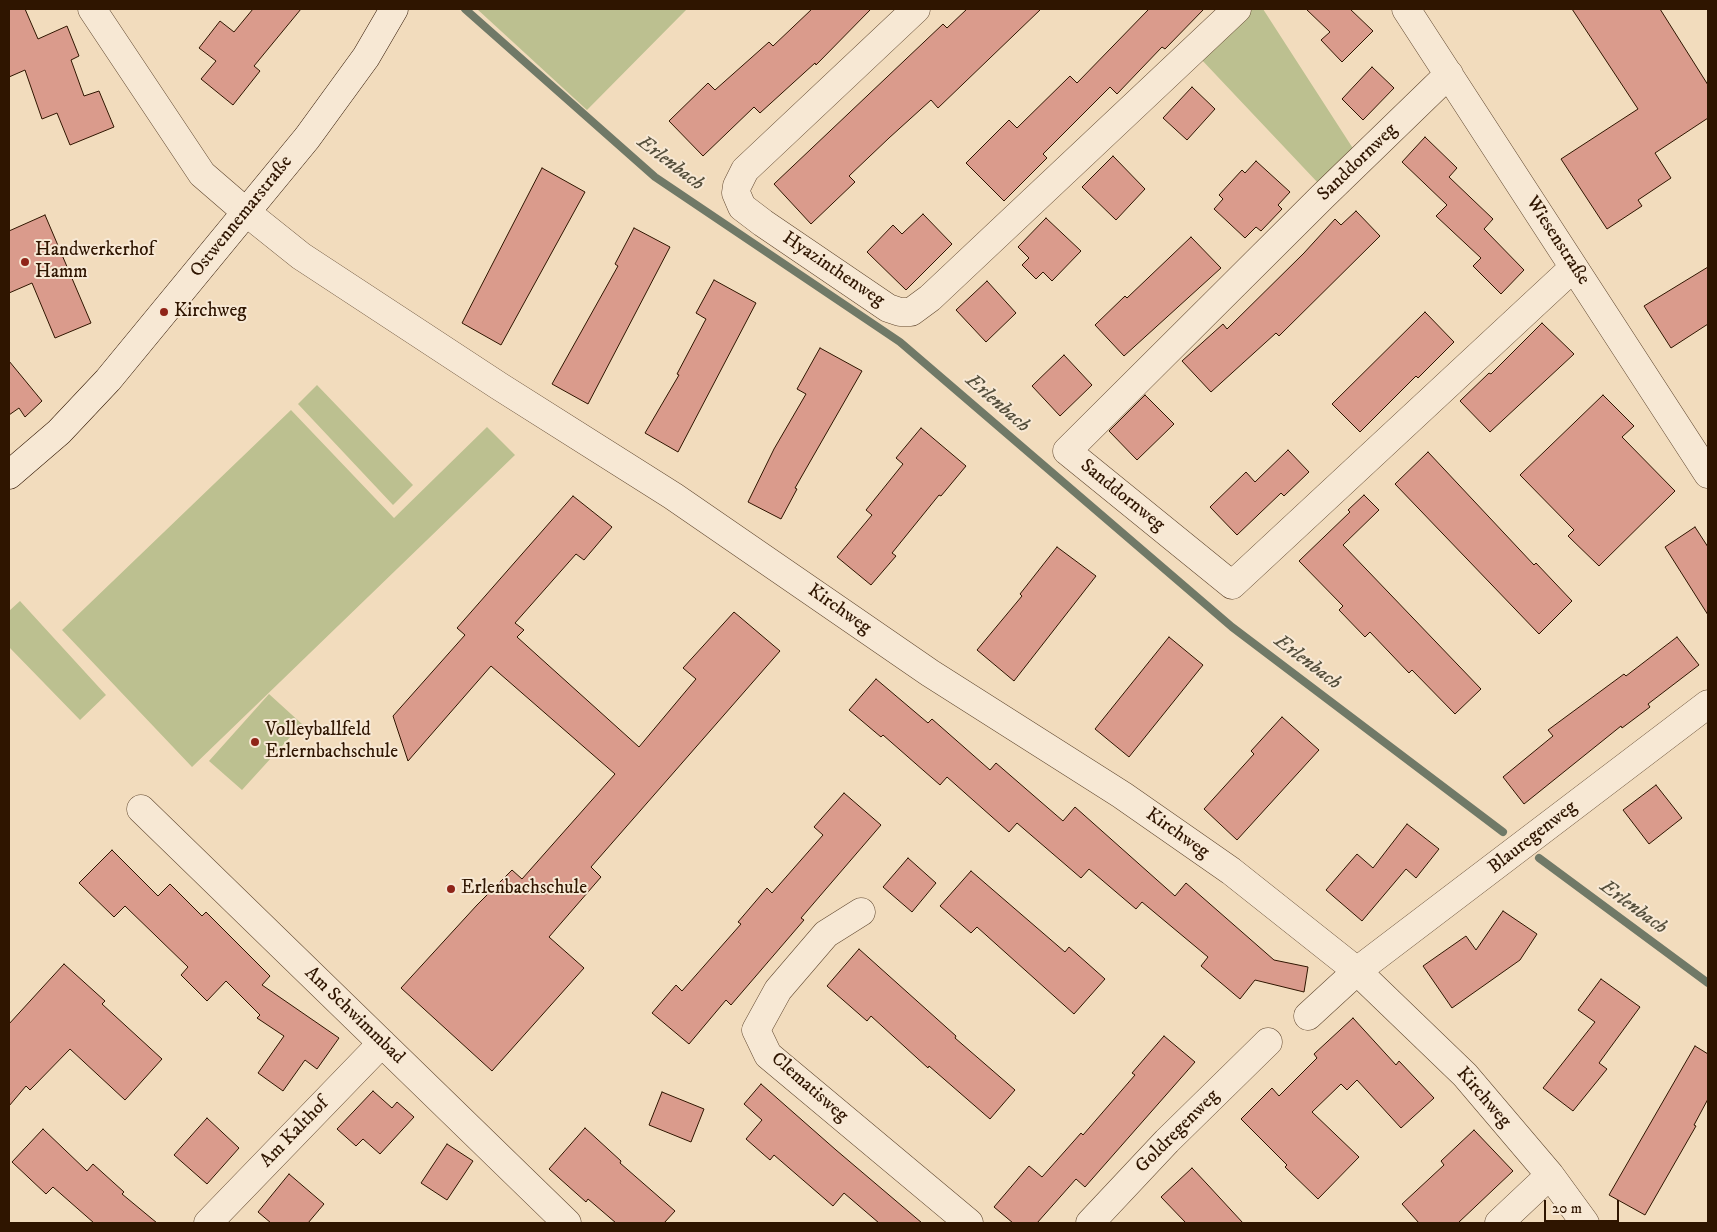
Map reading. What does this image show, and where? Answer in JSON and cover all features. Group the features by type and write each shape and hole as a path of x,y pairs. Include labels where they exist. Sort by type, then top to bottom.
{"street":[{"name":"Kirchweg","path":"92,9 202,174 300,256 499,386 673,496 930,673 1122,795 1231,871 1357,971 1465,1076 1550,1175 1585,1223"},
{"name":"Ostwennemarstraße","path":"9,475 59,432 108,380 340,95 366,57 394,9"},
{"name":"Hyazinthenweg","path":"916,9 745,170 737,186 736,193 742,207 763,224 888,308 900,312 911,312 930,298 1237,9"},
{"name":"Wiesenstraße","path":"1406,9 1708,474"},
{"name":"Sanddornweg","path":"1449,74 1067,451 1232,585 1573,268"},
{"name":"Blauregenweg","path":"1357,971 1708,704"},
{"name":"Am Schwimmbad","path":"141,809 567,1223"},
{"name":"Clematisweg","path":"861,912 826,934 778,990 756,1030 768,1055 969,1223"},
{"path":"1308,1016 1357,971"},
{"name":"Goldregenweg","path":"1090,1223 1167,1141 1268,1042"},
{"name":"Am Kalthof","path":"208,1223 382,1043"},
{"path":"1499,1223 1550,1175"}],"green space":[{"path":"477,9 687,9 587,110"},
{"path":"1251,9 1263,9 1354,150 1319,184 1200,58"},
{"path":"317,385 413,485 393,505 298,404"},
{"path":"291,410 394,518 487,427 515,455 192,767 62,630"},
{"path":"20,601 106,695 80,720 9,647 9,611"},
{"name":"Volleyballfeld Erlernbachschule","path":"269,694 302,724 242,790 209,761"}],"building":[{"path":"9,9 25,9 38,39 67,26 79,56 71,60 84,96 99,91 114,127 70,145 57,113 42,119 25,70 9,77"},
{"path":"253,9 301,9 254,66 260,71 233,105 201,79 216,61 199,48 220,21 234,32"},
{"path":"812,9 871,9 816,65 815,63 760,113 754,107 703,156 669,121 708,83 715,90 769,42 773,46"},
{"path":"967,9 1041,9 938,108 931,100 889,138 849,176 855,182 811,224 774,184 943,24 947,28"},
{"path":"1149,9 1204,9 1165,49 1162,47 1117,94 1110,87 1043,154 1047,158 1004,201 966,163 1009,120 1017,128 1070,76 1077,83"},
{"path":"1306,9 1350,9 1373,31 1342,62 1321,40 1330,32"},
{"path":"1572,9 1660,9 1708,85 1708,118 1655,153 1671,178 1638,200 1642,206 1607,229 1561,159 1638,109"},
{"path":"1372,67 1394,88 1363,120 1342,99"},
{"path":"1192,87 1215,109 1187,140 1163,118"},
{"path":"1425,137 1457,168 1449,177 1493,219 1484,229 1524,270 1501,294 1473,266 1481,258 1436,216 1447,205 1402,162"},
{"path":"1113,156 1145,189 1116,220 1082,187"},
{"path":"1256,161 1290,192 1278,205 1282,209 1261,231 1256,227 1245,238 1214,209 1223,199 1219,195 1242,170 1245,173"},
{"path":"542,168 585,192 501,345 462,323"},
{"path":"1356,211 1380,236 1279,336 1276,333 1211,392 1182,361 1223,324 1227,329 1304,253 1335,219 1341,225"},
{"path":"923,214 952,244 906,290 867,252 893,225 902,234"},
{"path":"45,215 91,323 55,338 32,283 9,293 9,231"},
{"path":"1046,218 1081,251 1052,281 1043,272 1036,279 1022,265 1029,258 1018,247"},
{"path":"634,228 670,247 588,404 552,384 618,266 615,264"},
{"path":"1191,237 1221,268 1124,356 1095,325 1125,296 1127,298"},
{"path":"1708,267 1708,324 1671,348 1644,306"},
{"path":"714,280 756,303 678,452 645,433 679,375 677,374 706,319 696,313"},
{"path":"987,281 1016,313 986,342 956,310"},
{"path":"1425,312 1454,342 1418,378 1416,376 1360,432 1332,404"},
{"path":"1542,323 1574,354 1490,432 1460,401 1489,373 1491,374"},
{"path":"820,348 862,371 795,488 797,489 781,519 748,502 774,449 806,394 797,389"},
{"path":"1064,355 1092,385 1060,416 1032,386"},
{"path":"9,361 42,401 25,417 19,408 9,415"},
{"path":"1145,395 1174,424 1137,460 1109,431"},
{"path":"1603,395 1634,426 1622,437 1675,491 1599,566 1568,536 1574,530 1520,475"},
{"path":"921,428 966,466 941,496 939,495 892,553 896,556 871,585 837,557 872,515 866,510 903,464 896,458"},
{"path":"1288,450 1309,472 1284,496 1281,493 1237,535 1210,507 1246,472 1255,482"},
{"path":"1428,452 1534,565 1536,563 1572,601 1539,634 1395,484"},
{"path":"1364,495 1379,510 1343,545 1481,689 1455,714 1412,670 1409,673 1370,632 1365,637 1339,610 1343,606 1299,561 1350,512 1348,510"},
{"path":"573,496 612,527 584,560 576,554 515,623 524,630 517,637 639,747 696,679 683,668 734,612 780,651 591,867 601,877 549,937 584,968 492,1071 401,988 477,905 512,870 522,879 615,774 491,666 408,761 393,716 465,635 457,628"},
{"path":"1695,527 1708,547 1708,615 1665,547"},
{"path":"1057,547 1096,576 1014,681 977,650 1022,596 1020,594"},
{"path":"1169,637 1203,665 1129,757 1095,729"},
{"path":"1677,637 1699,665 1648,704 1650,707 1622,728 1621,726 1524,804 1503,777 1553,736 1548,730 1624,674 1626,676"},
{"path":"876,679 928,723 932,719 990,770 996,763 1063,821 1075,807 1175,896 1186,883 1274,960 1308,967 1304,992 1255,980 1240,999 1201,966 1208,957 1142,902 1136,909 1089,869 1081,878 1017,823 1009,832 947,777 940,785 883,735 881,737 849,710"},
{"path":"1282,717 1319,750 1237,840 1204,809 1254,754 1251,751"},
{"path":"1656,785 1682,818 1649,844 1623,810"},
{"path":"844,793 881,825 801,918 804,920 731,1005 726,1000 689,1044 652,1013 676,985 682,991 741,924 738,922 767,888 772,893 823,835 814,827"},
{"path":"1407,824 1439,849 1416,878 1406,869 1362,921 1326,890 1357,854 1373,868"},
{"path":"112,850 158,896 170,884 202,916 206,912 270,976 262,985 339,1038 317,1069 305,1060 283,1091 258,1073 284,1036 257,1018 260,1015 226,981 207,1001 181,975 188,967 125,906 114,917 79,883"},
{"path":"908,858 936,883 912,912 883,887"},
{"path":"971,871 1065,952 1069,947 1105,979 1074,1014 977,927 971,933 940,906"},
{"path":"1503,911 1537,934 1520,960 1452,1008 1423,966 1466,936 1476,950"},
{"path":"859,949 956,1036 955,1038 1015,1090 990,1119 929,1066 928,1068 871,1016 867,1021 827,986"},
{"path":"64,964 105,1001 102,1004 162,1059 125,1100 70,1049 30,1090 26,1086 9,1106 9,1024"},
{"path":"1601,979 1640,1007 1599,1063 1607,1069 1573,1111 1543,1088 1595,1022 1578,1010"},
{"path":"1353,1018 1396,1065 1399,1061 1434,1098 1401,1128 1357,1080 1347,1090 1341,1084 1312,1112 1359,1157 1318,1199 1285,1167 1287,1165 1241,1119 1272,1088 1279,1096 1317,1058 1314,1054"},
{"path":"1164,1036 1195,1062 1085,1187 1076,1179 1037,1223 1013,1223 994,1207 1029,1166 1042,1177 1081,1133 1083,1135 1135,1075 1132,1073"},
{"path":"1695,1046 1708,1054 1708,1099 1694,1125 1696,1126 1645,1215 1609,1195"},
{"path":"761,1084 922,1223 879,1223 844,1193 833,1206 774,1155 770,1160 746,1139 762,1120 744,1104"},
{"path":"373,1091 392,1108 397,1102 414,1117 380,1154 363,1139 356,1146 337,1129"},
{"path":"662,1092 704,1109 691,1142 649,1125"},
{"path":"207,1118 239,1148 207,1184 174,1155"},
{"path":"585,1128 621,1161 620,1163 675,1211 664,1223 616,1223 588,1199 586,1202 549,1169"},
{"path":"43,1129 87,1171 93,1164 124,1192 122,1194 157,1223 94,1223 53,1187 46,1194 12,1162"},
{"path":"1474,1130 1513,1171 1458,1223 1419,1223 1402,1204 1444,1165 1441,1161"},
{"path":"447,1144 473,1161 447,1200 421,1183"},
{"path":"1192,1168 1243,1223 1186,1223 1161,1197"},
{"path":"289,1174 324,1204 308,1223 271,1223 258,1212"}],"waterway":[{"name":"Erlenbach","path":"465,9 655,177 900,342 1232,627 1503,832"},
{"name":"Erlenbach","path":"1539,858 1708,983"}],"place":[{"name":"Handwerkerhof Hamm","path":"25,262"},
{"name":"Kirchweg","path":"164,312"},
{"name":"Volleyballfeld Erlernbachschule","path":"255,742"},
{"name":"Erlenbachschule","path":"451,889"}]}
